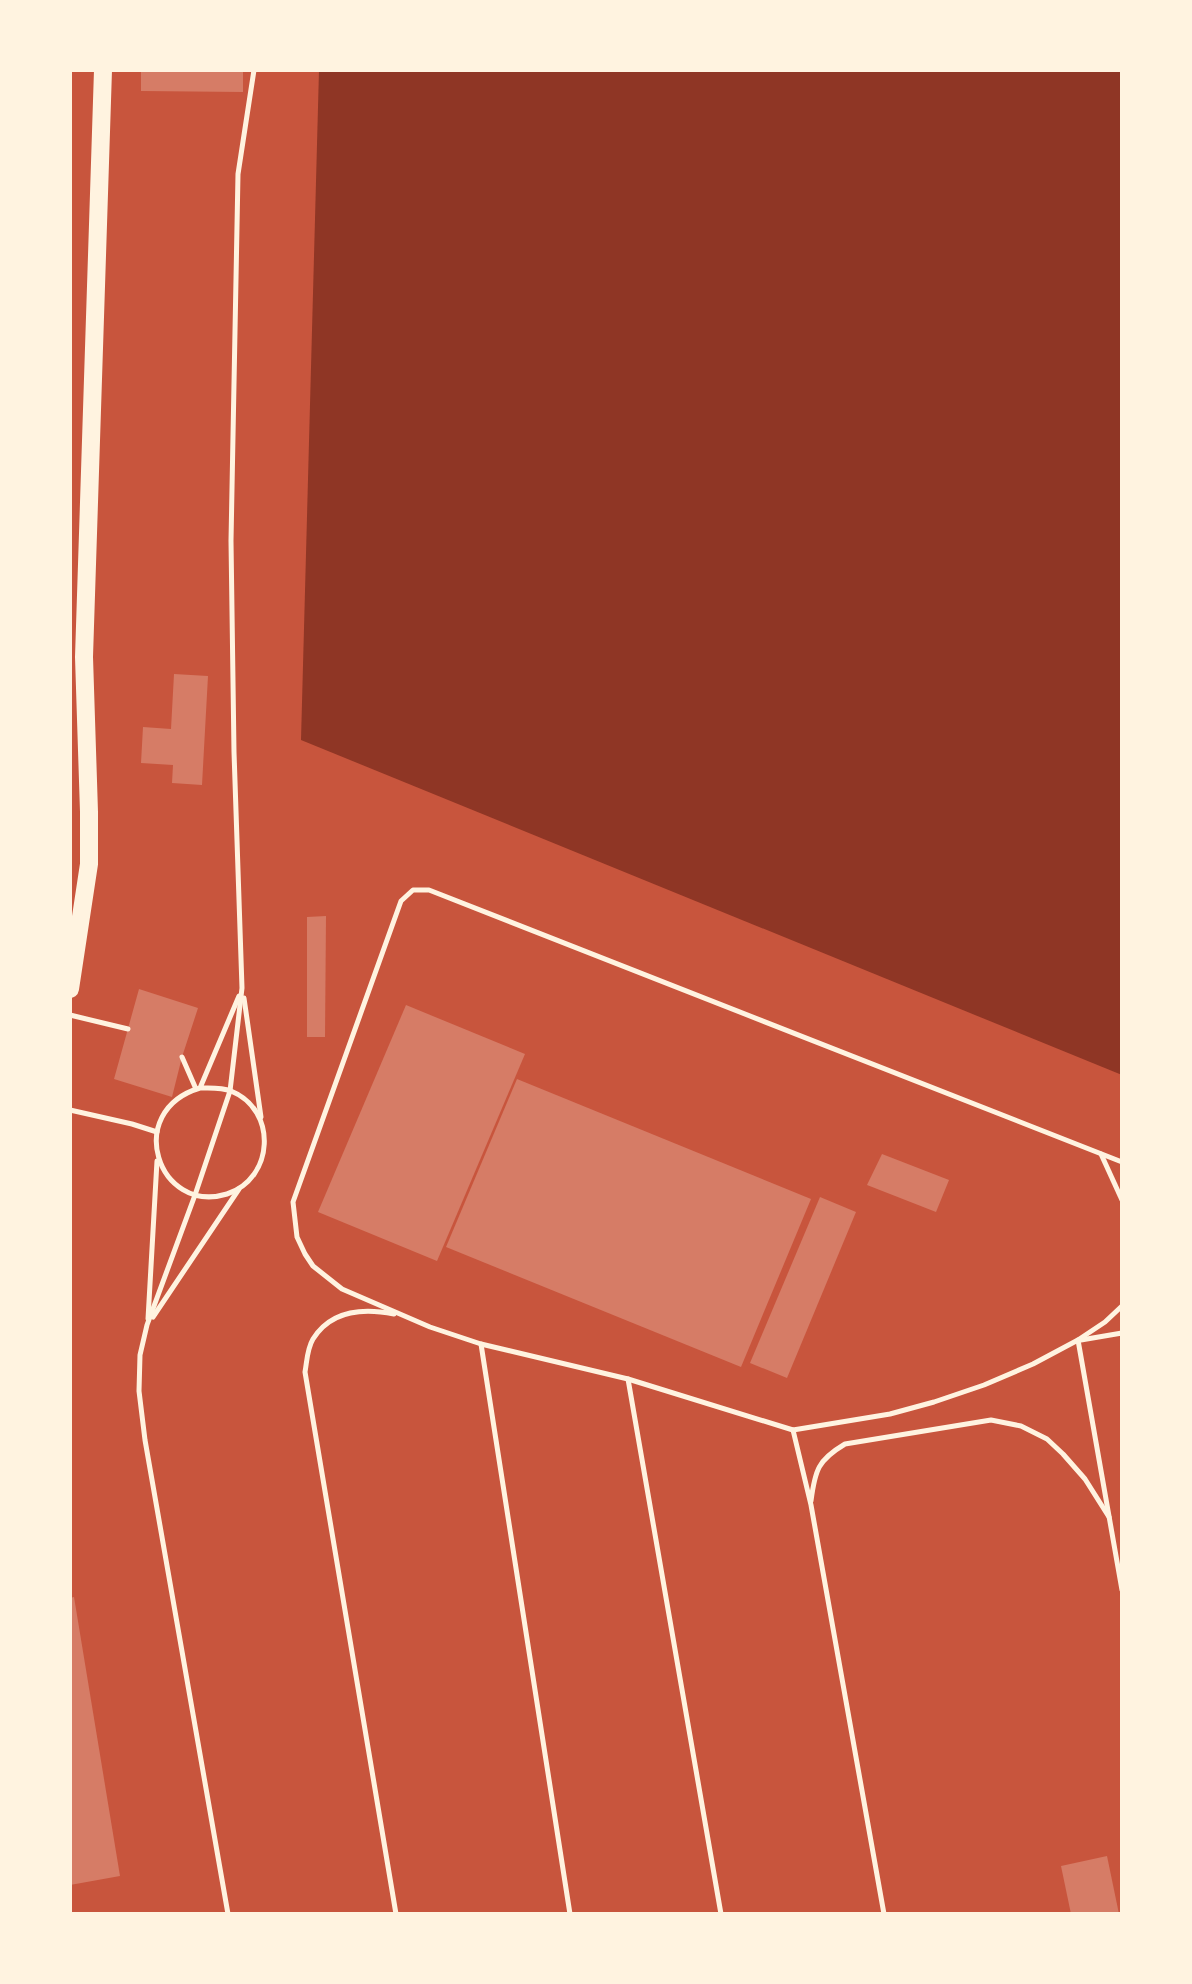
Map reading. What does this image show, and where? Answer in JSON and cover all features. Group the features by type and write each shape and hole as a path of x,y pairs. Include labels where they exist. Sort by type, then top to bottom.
{"main road":[{"path":"70,989 89,864 84,657 103,70"},
{"path":"70,680 84,657"}],"lane":[{"path":"148,1325 239,1189 251,1179 260,1166 265,1136 243,988 234,752 231,541 238,174 254,70"},
{"path":"1122,1162 429,890 413,890 401,901 293,1202 297,1237 305,1254 313,1266 342,1289 404,1316 481,1344 628,1379 793,1430 890,1414 984,1385 1033,1364 1077,1340 1105,1322 1122,1306"},
{"path":"198,1089 243,988"},
{"path":"228,1914 145,1440 139,1391 140,1355 148,1325 230,1091 243,988"},
{"path":"70,1015 128,1029"},
{"path":"182,1057 198,1089"},
{"path":"148,1325 157,1132 165,1109 180,1096 198,1089 215,1088 244,1098 262,1121"},
{"path":"70,1110 157,1132"},
{"path":"1101,1153 1122,1200"},
{"path":"158,1155 162,1169 171,1180 195,1195 225,1195 239,1189"},
{"path":"396,1914 305,1372 307,1354 313,1339 326,1325 341,1316 357,1310 375,1310 404,1316"},
{"path":"1077,1340 1122,1333"},
{"path":"1077,1340 1122,1590"},
{"path":"481,1344 570,1914"},
{"path":"628,1379 721,1914"},
{"path":"811,1506 813,1481 819,1466 830,1453 845,1444 991,1420 1021,1426 1048,1439 1085,1479 1109,1517"},
{"path":"793,1430 811,1506 884,1914"}],"shaded area":[{"path":"319,70 1122,70 1122,1075 301,740"}],"building":[{"path":"141,70 243,70 243,92 141,91"},
{"path":"174,674 208,676 202,785 172,783 173,765 141,763 143,727 171,729"},
{"path":"326,916 325,1037 307,1037 307,917"},
{"path":"139,989 198,1008 172,1097 114,1079"},
{"path":"406,1005 525,1054 437,1261 318,1212"},
{"path":"517,1079 811,1199 741,1367 446,1247"},
{"path":"882,1154 949,1180 936,1212 867,1185"},
{"path":"820,1197 856,1212 787,1378 750,1363"},
{"path":"74,1597 120,1876 70,1885 70,1598"},
{"path":"1107,1856 1119,1914 1071,1914 1061,1866"}]}
